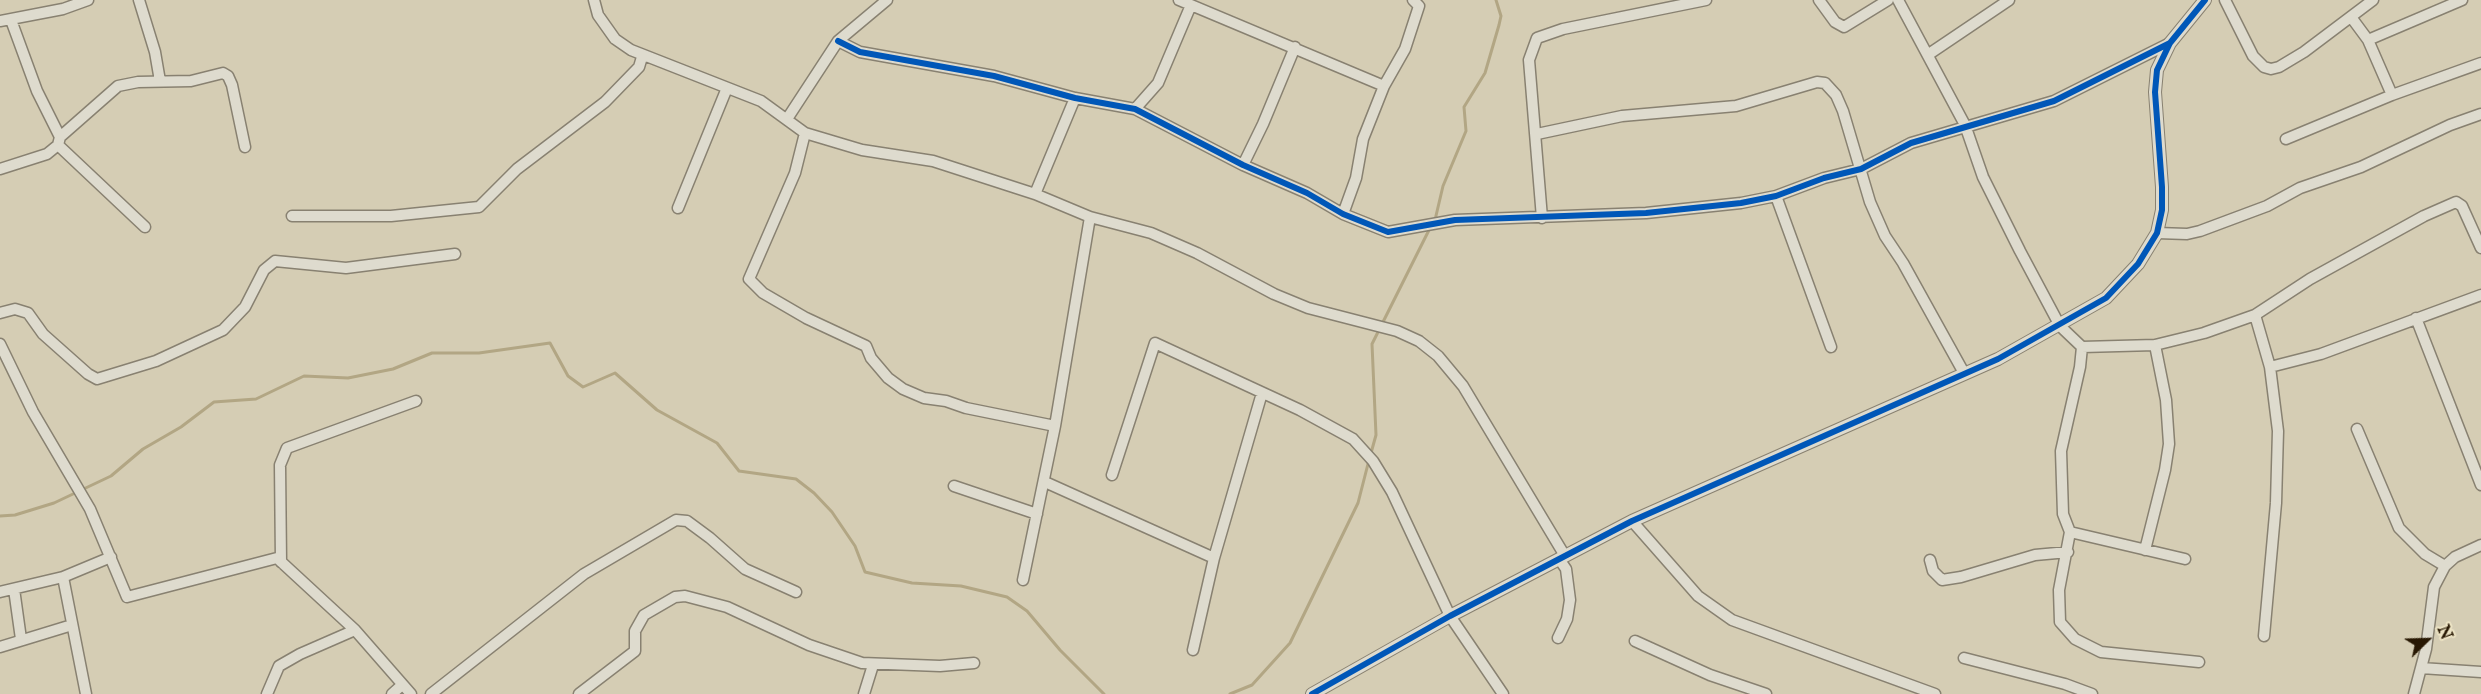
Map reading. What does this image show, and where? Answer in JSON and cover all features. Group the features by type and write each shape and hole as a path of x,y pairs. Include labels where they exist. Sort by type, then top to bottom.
{"street":[{"path":"88,0 63,9 5,20 59,141 145,227"},
{"path":"139,0 160,81"},
{"path":"594,0 598,15 615,39 642,57 760,101 805,133 862,150 933,161 1035,194 1090,217 1151,233 1308,308 1397,331 1419,341 1432,351 1463,386 1562,557 1570,600 1567,619 1558,638"},
{"path":"786,119 838,41 887,0"},
{"path":"1179,0 1384,86"},
{"path":"1343,214 1356,178 1363,139 1384,86 1405,49 1419,6 1413,0"},
{"path":"1542,218 1537,134 1529,60 1537,38 1563,29 1707,0"},
{"path":"1819,0 1835,22 1844,27 1888,0"},
{"path":"1898,0 1929,54 1965,125 1983,177 2060,326 2082,346 2155,345 2204,333 2255,315 2310,279 2424,216 2456,202 2462,206 2481,248"},
{"path":"1929,54 2009,0"},
{"path":"1312,694 1450,616 1632,521 2017,350 2106,298 2138,264 2157,233 2162,210 2162,187 2156,80 2162,58 2170,43 2205,0"},
{"path":"2225,0 2253,56 2264,67 2271,69 2279,67 2304,52 2373,0"},
{"path":"2368,40 2462,0"},
{"path":"1135,109 1158,83 1191,4"},
{"path":"2351,17 2368,40 2392,95"},
{"path":"838,41 860,52 994,76 1075,98 1135,109 1242,165 1307,193 1343,214 1388,232 1455,220 1685,210 1776,196 1824,178 1861,169 1911,143 1965,125 2054,101 2170,43"},
{"path":"1242,165 1263,124 1295,47"},
{"path":"292,216 391,216 479,207 494,195 517,169 605,102 639,67 642,57"},
{"path":"2286,139 2392,95 2481,63"},
{"path":"0,169 47,154 110,90 129,82 191,81 223,73 228,75 245,147"},
{"path":"1537,134 1622,116 1736,106 1817,82 1825,83 1836,95 1870,202 1885,236 1903,263 1964,373"},
{"path":"678,208 727,88"},
{"path":"1035,194 1075,98"},
{"path":"2157,233 2187,234 2267,206 2300,188 2361,167 2450,125 2481,114"},
{"path":"805,133 795,173 749,279 763,293 806,318 866,346 871,358 888,378 903,389 924,398 1055,426"},
{"path":"1776,196 1831,347"},
{"path":"1023,580 1045,482 1090,217"},
{"path":"0,312 15,309 28,313 43,334 62,348 88,374 97,379 156,361 223,330 245,307 264,270 275,261 346,268 455,254"},
{"path":"2270,367 2321,354 2481,295"},
{"path":"2255,315 2270,367 2278,430 2276,503 2264,636"},
{"path":"2416,318 2481,484"},
{"path":"1112,475 1155,342 1300,410 1353,439 1373,462 1392,492 1450,616 1503,694"},
{"path":"0,344 33,412 90,509 127,597 272,557 277,558 355,630 411,694"},
{"path":"2145,550 2169,444 2166,400 2155,345"},
{"path":"2082,346 2080,367 2061,451 2063,514 2070,532 2059,590 2058,616 2063,627 2074,639 2101,652 2199,662"},
{"path":"1193,650 1214,558 1262,393"},
{"path":"281,562 280,465 287,448 416,401"},
{"path":"2357,429 2399,528 2425,554 2445,566"},
{"path":"1045,482 1214,558"},
{"path":"954,486 1038,514"},
{"path":"431,694 558,592 676,520 687,521 745,569 796,592"},
{"path":"1632,521 1698,596 1732,620 1935,694"},
{"path":"2070,532 2185,559"},
{"path":"2414,694 2421,668 2434,587 2445,566 2455,557 2481,545"},
{"path":"1930,560 1933,571 1942,580 1961,577 2034,555 2068,552"},
{"path":"0,592 63,577 111,557"},
{"path":"63,577 86,694"},
{"path":"14,589 21,639"},
{"path":"579,694 635,651 635,631 644,615 675,597 685,596 727,607 809,645 873,664 940,666 974,663"},
{"path":"0,647 72,625"},
{"path":"267,694 279,666 300,654 355,630"},
{"path":"1635,641 1710,675 1766,694"},
{"path":"1964,658 2065,684 2091,694"},
{"path":"864,694 873,664"},
{"path":"2421,668 2481,672"},
{"path":"392,694 402,685"}],"waterway":[{"path":"1435,220 1443,186 1466,131 1464,107 1485,73 1499,25 1501,16 1496,0"},
{"path":"1382,324 1430,228"},
{"path":"1371,453 1376,435 1372,344 1379,330"},
{"path":"0,516 15,515 54,503 111,476 143,449 181,427 214,402 256,399 304,376 348,378 393,369 432,353 479,353 550,343 568,376 583,387 615,373 657,410 717,443 739,471 796,479 814,493 832,512 855,546 865,572 912,583 961,586 1007,597 1027,611 1060,650 1104,694"},
{"path":"1230,694 1252,685 1290,643 1358,503 1369,460"}],"cycle path":[{"path":"1312,694 1450,616 1632,521 1998,359 2106,298 2138,264 2157,233 2162,210 2155,92 2157,70 2170,43 2205,0"},
{"path":"838,41 860,52 994,76 1075,98 1135,109 1243,165 1307,193 1343,214 1388,232 1455,220 1646,213 1741,203 1776,196 1824,178 1861,169 1911,143 2054,101 2170,43"}]}
